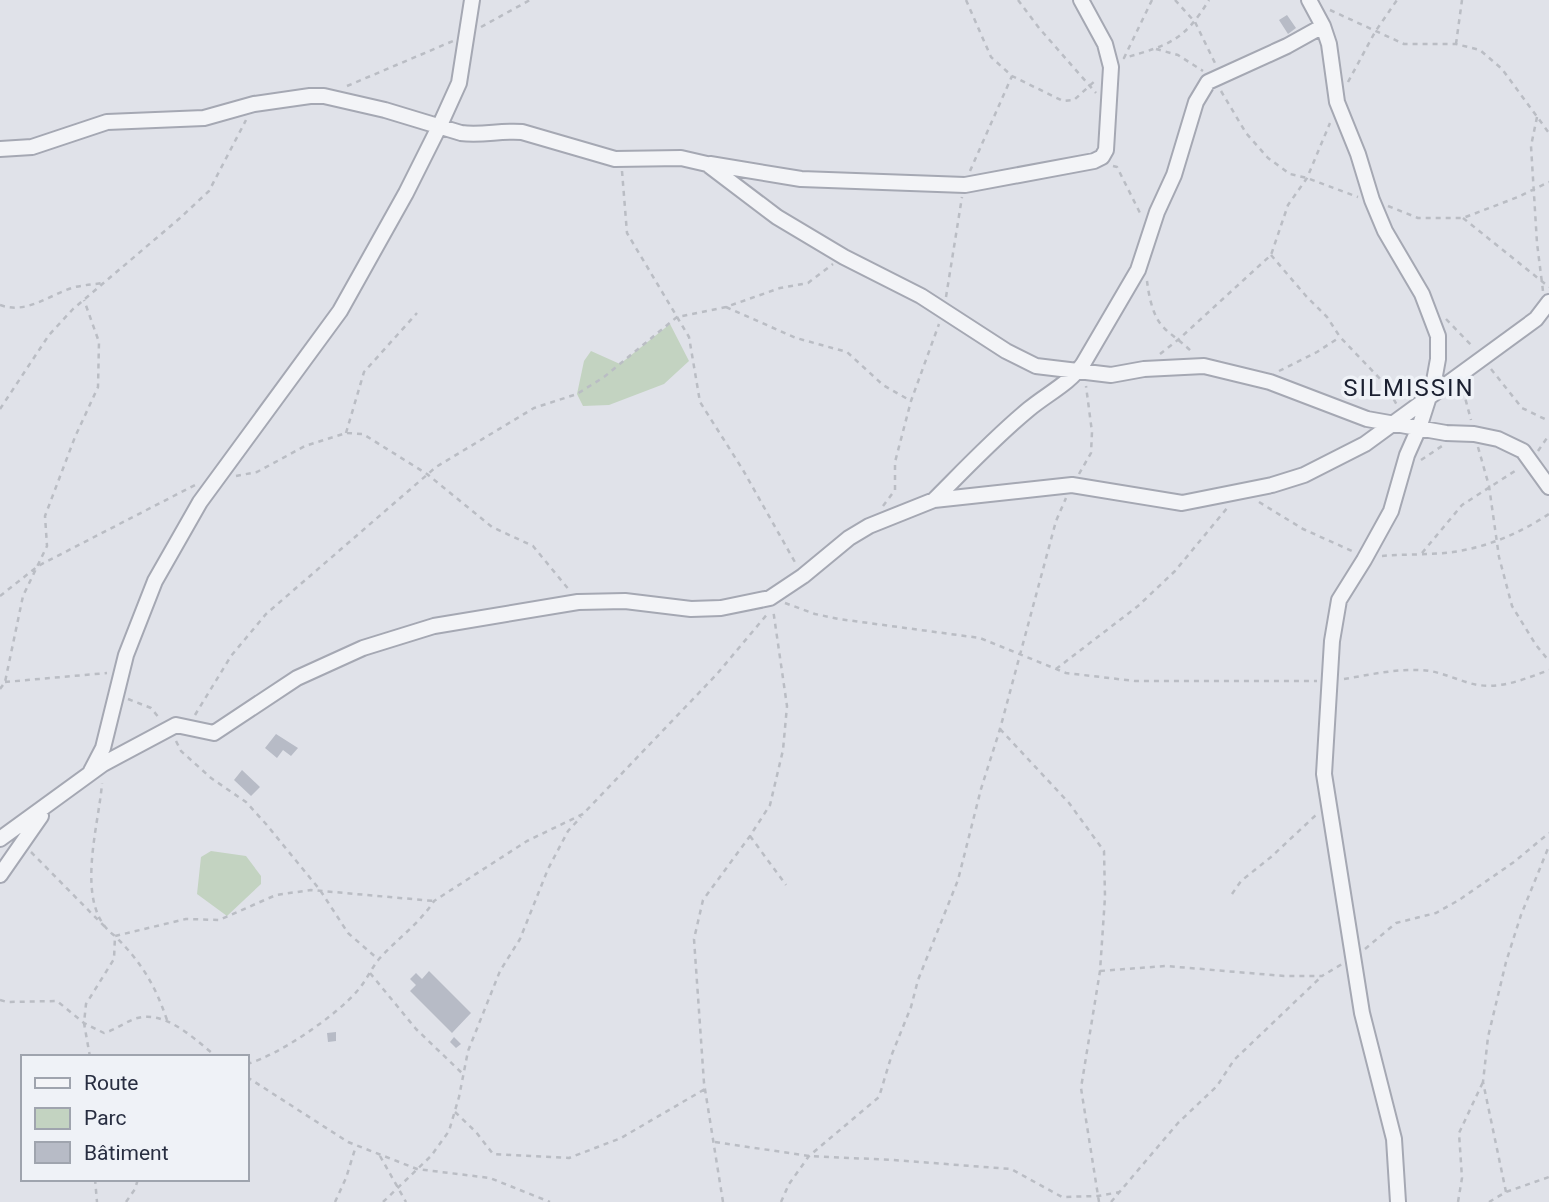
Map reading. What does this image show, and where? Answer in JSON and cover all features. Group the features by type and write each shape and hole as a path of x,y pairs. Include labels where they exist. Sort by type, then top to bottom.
{"street":[{"path":"89,775 103,748 123,670 155,581 200,502 340,311 406,193 459,83 472,0"},
{"path":"0,149 32,147 107,122 204,118 254,104 324,96 473,135 522,132 615,159 681,158 801,179 965,185 1094,161 1102,157 1106,150 1111,67 1105,44 1081,0"},
{"path":"1309,0 1329,44 1337,102 1358,154 1372,201 1385,231 1422,294 1438,336 1434,381 1407,455 1391,511 1339,600 1332,641 1324,774 1362,1013 1394,1139 1398,1202"},
{"path":"934,500 1003,432 1080,373 1138,270 1150,232 1174,176 1196,103 1208,82 1277,51 1323,26"},
{"path":"707,164 777,217 844,257 921,296 1020,360 1036,366 1111,375 1144,369 1204,366 1265,381 1367,419 1398,419 1419,428 1499,439 1523,451 1549,487"},
{"path":"0,839 103,764 176,725 214,733 297,678 363,648 435,626 578,602 625,601 691,609 721,608 770,598 869,526 934,500 1072,485 1182,503 1272,485 1326,465 1365,444 1536,319 1548,304"},
{"path":"0,875 49,804"}],"path":[{"path":"346,87 467,36 530,0"},
{"path":"966,0 991,57 1012,76 1063,101 1074,100 1124,58 1176,41 1195,22 1209,0"},
{"path":"1018,0 1108,109"},
{"path":"1124,58 1152,0"},
{"path":"1175,0 1195,22 1219,76"},
{"path":"1158,355 1271,255 1288,205 1307,178 1337,102 1375,32 1397,0"},
{"path":"1456,44 1462,0"},
{"path":"1328,9 1405,44 1456,44 1480,50 1502,69 1549,133"},
{"path":"1156,49 1178,55 1219,76"},
{"path":"0,409 49,335 84,300 209,191 254,104"},
{"path":"1536,117 1531,146 1541,282 1548,304"},
{"path":"615,159 624,175 627,233 689,337 700,402 743,470 803,576"},
{"path":"1094,161 1117,167 1150,232"},
{"path":"1463,218 1549,287"},
{"path":"1271,255 1327,317 1340,337 1385,384 1398,419"},
{"path":"187,726 231,656 266,614 427,474 479,439 534,408 577,394 604,377 677,317 726,307 779,288 808,284 844,257"},
{"path":"1147,278 1150,302 1163,328 1179,339 1204,366"},
{"path":"0,305 10,309 29,306 74,288 106,282"},
{"path":"0,689 5,682 23,596 47,546 45,516 75,437 98,387 99,342 84,300"},
{"path":"726,307 796,338 847,352 883,385 911,401"},
{"path":"346,433 364,372 417,313"},
{"path":"1265,381 1340,337"},
{"path":"782,1202 789,1184 810,1156 879,1097 918,980 958,880 1056,521 1072,485 1091,453 1092,432 1080,373"},
{"path":"1458,376 1489,486 1499,557 1512,606 1549,661"},
{"path":"1402,477 1412,466 1459,435"},
{"path":"1422,553 1462,505 1532,461 1549,435"},
{"path":"427,474 492,527 533,546 578,602"},
{"path":"1056,669 1138,606 1175,571 1241,491 1304,529 1366,557 1453,552 1497,541 1525,530 1549,514"},
{"path":"770,598 815,614 839,619 980,638 1066,673 1135,681 1330,681 1398,670 1422,669 1469,684 1495,685 1511,684 1549,670"},
{"path":"383,1202 431,1156 449,1131 468,1051 500,971 520,939 548,869 568,831 717,674 773,607 787,706 783,750 770,805 703,900 694,939 705,1088 723,1202"},
{"path":"5,682 98,676 123,670"},
{"path":"116,695 151,708 170,730 181,751 211,778 246,802 320,890 348,933 379,960"},
{"path":"1000,729 1069,803 1104,851 1105,897 1100,971 1081,1088 1099,1202"},
{"path":"103,764 91,890 97,913 109,932"},
{"path":"1232,894 1241,881 1271,858 1328,803"},
{"path":"248,1064 265,1058 330,1017 358,991 379,960 425,914 434,901 527,841 583,814"},
{"path":"750,836 786,886"},
{"path":"22,842 132,954 151,980 167,1020"},
{"path":"1506,1192 1483,1082 1488,1037 1506,962 1521,915 1549,846"},
{"path":"115,936 186,919 219,920 276,895 320,890 434,901"},
{"path":"90,1055 84,1023 86,1004 114,959 115,936"},
{"path":"370,973 416,1029 464,1075"},
{"path":"1111,1202 1178,1123 1217,1086 1234,1060 1322,976"},
{"path":"0,1000 57,1001 84,1023 104,1033 116,1030 135,1019 152,1017 167,1020 214,1055"},
{"path":"248,1078 356,1145 417,1169 490,1178 550,1202"},
{"path":"1458,1202 1462,1178 1459,1133 1483,1082"},
{"path":"455,1112 476,1132 493,1154 569,1158 621,1138 705,1088"},
{"path":"715,1142 810,1156 1010,1169 1062,1197 1120,1192"},
{"path":"335,1202 356,1145"},
{"path":"379,1154 406,1202"},
{"path":"1489,1202 1506,1192 1549,1177"},
{"path":"95,1181 97,1202"},
{"path":"126,1202 137,1181"}],"green space":[{"path":"670,324 689,361 664,384 609,405 583,406 577,394 584,361 591,351 620,364"},
{"path":"211,851 246,856 261,876 261,884 227,916 197,894 201,857"}],"building":[{"path":"1287,15 1296,28 1288,34 1279,20"},
{"path":"276,734 298,748 291,756 283,750 277,758 265,748"},
{"path":"242,770 260,787 251,796 234,780"},
{"path":"429,971 471,1013 452,1033 410,991 416,985 410,979 416,973 422,979"},
{"path":"336,1032 336,1041 328,1042 327,1033"},
{"path":"454,1037 461,1044 456,1048 450,1042"}],"district":[{"name":"SILMISSIN","path":"1409,388"}]}
